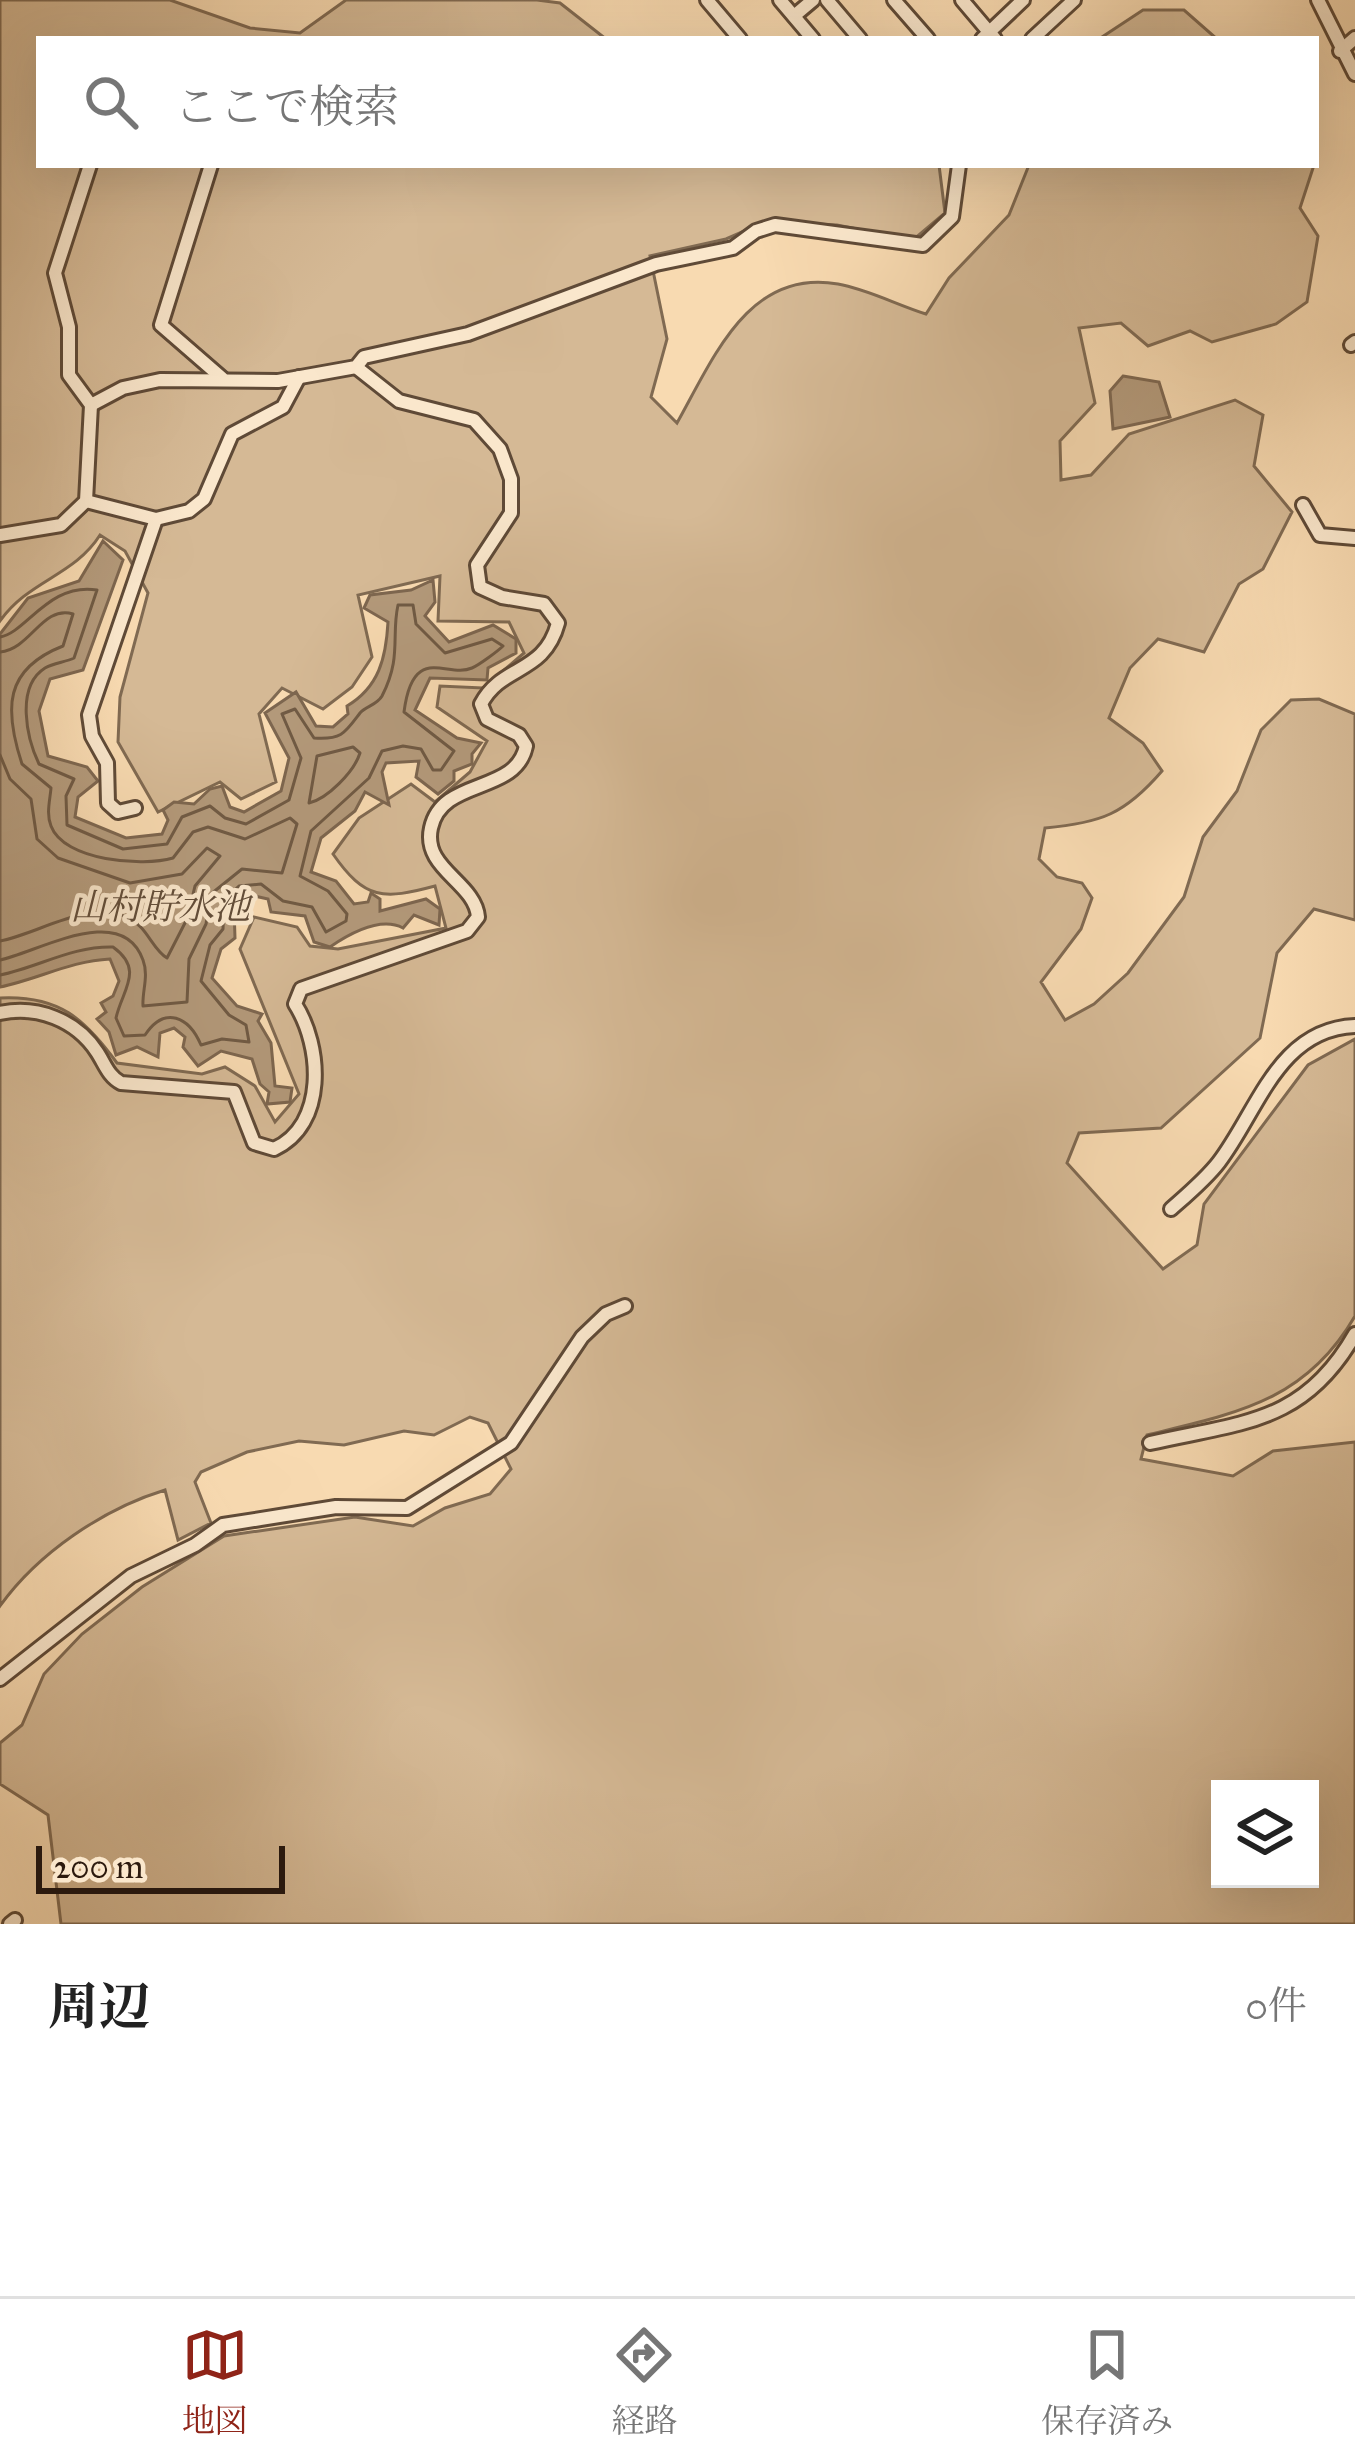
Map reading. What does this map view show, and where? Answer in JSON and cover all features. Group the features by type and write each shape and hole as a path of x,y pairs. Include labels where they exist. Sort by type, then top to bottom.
{"street":[{"path":"707,0 737,36"},
{"path":"780,0 811,36"},
{"path":"794,16 813,0"},
{"path":"826,0 857,36"},
{"path":"894,0 925,36"},
{"path":"962,0 988,36"},
{"path":"990,36 1023,0"},
{"path":"1035,36 1074,0"},
{"path":"1318,0 1355,74"},
{"path":"1340,51 1355,38"},
{"path":"0,535 61,525 86,501 91,405 69,375 69,327 55,273 89,168"},
{"path":"210,168 161,325 221,378"},
{"path":"91,405 123,388 160,380 278,381 356,367 364,357 468,334 656,264 733,248 775,225 923,245 952,217 958,168"},
{"path":"0,1013 35,1011 71,1026 86,1036 112,1079 121,1083 233,1092 254,1143 274,1149 297,1133 313,1100 310,1034 295,1004 302,989 316,980 466,932 478,917 477,903 436,859 431,828 455,796 512,774 523,760 526,746 519,735 487,719 481,704 500,680 544,655 558,623 544,604 489,593 477,578 477,565 511,513 511,479 490,434 448,410 399,401 356,367"},
{"path":"86,501 156,519 189,511 204,499 232,434 284,407 299,376"},
{"path":"1303,505 1320,535 1355,538"},
{"path":"135,808 118,812 108,803 107,763 92,736 90,706 156,519"},
{"path":"1171,1209 1217,1165 1268,1077 1288,1055 1333,1028 1355,1026"},
{"path":"0,1678 131,1576 195,1545 223,1525 336,1507 407,1508 511,1443 582,1337 606,1314 625,1306"},
{"path":"1150,1443 1289,1408 1330,1372 1355,1334"}],"shaded area":[{"path":"0,0 170,0 250,28 300,33 346,0 537,0 560,3 602,36 36,36 36,168 939,168 945,213 913,240 837,225 765,222 726,239 650,256 667,339 651,397 677,423 738,323 780,290 807,283 838,284 926,314 949,278 1009,215 1028,168 1313,168 1300,208 1318,236 1307,302 1276,324 1212,342 1190,331 1148,346 1121,323 1079,328 1095,403 1060,441 1061,480 1091,475 1129,434 1235,400 1263,415 1254,466 1292,512 1263,569 1239,584 1204,652 1158,639 1130,668 1109,718 1143,743 1162,771 1111,814 1045,828 1039,859 1057,877 1082,883 1092,898 1081,929 1041,982 1065,1020 1094,1004 1128,973 1184,897 1203,837 1237,791 1261,730 1291,700 1319,699 1355,714 1355,920 1314,909 1277,953 1260,1038 1161,1128 1079,1133 1067,1163 1163,1269 1197,1245 1204,1204 1308,1065 1355,1039 1355,1316 1336,1345 1291,1385 1239,1410 1147,1435 1141,1459 1233,1476 1273,1451 1355,1442 1355,1924 61,1924 48,1815 0,1784 0,1743 22,1725 44,1674 82,1634 142,1587 224,1536 355,1517 413,1526 445,1508 490,1494 511,1469 488,1423 470,1417 434,1435 404,1431 344,1445 299,1441 247,1452 201,1472 195,1482 211,1523 178,1540 165,1490 142,1498 74,1535 33,1568 0,1606 0,998 39,1001 69,1013 117,1063 202,1074 225,1067 255,1086 275,1122 299,1094 240,949 254,917 297,927 310,946 338,949 446,928 435,886 402,893 376,892 355,880 333,854 359,818 411,784 435,802 470,772 487,741 437,707 440,686 483,688 524,653 509,622 438,621 440,576 358,595 372,657 352,687 323,709 282,688 259,714 276,782 241,799 220,782 158,812 118,742 120,697 148,593 125,551 100,535 77,560 24,596 0,621"},
{"path":"1143,10 1184,10 1214,36 1104,36"}],"water":[{"path":"1123,376 1159,382 1170,417 1113,429 1110,391"},
{"name":"山村貯水池","path":"103,541 123,560 83,670 50,679 39,711 48,756 87,767 98,781 78,797 75,817 126,838 162,834 168,820 163,810 174,802 194,804 210,789 222,786 230,807 244,812 281,791 289,758 265,713 296,692 316,726 333,727 348,714 347,706 374,681 385,648 388,622 364,608 370,595 411,590 433,580 435,602 425,616 449,642 493,625 516,639 516,653 488,668 487,680 430,678 415,710 457,738 481,743 472,754 472,764 454,771 454,781 438,794 416,777 419,761 386,763 382,772 389,805 365,792 355,811 321,838 311,872 336,881 354,904 368,902 371,893 380,899 380,911 426,899 440,909 439,925 414,915 403,928 375,925 330,947 314,942 305,916 271,912 268,899 250,895 234,907 235,938 221,949 212,978 237,1006 262,1014 258,1021 271,1043 275,1086 292,1088 290,1102 267,1104 269,1092 260,1084 252,1059 221,1051 198,1066 183,1047 185,1037 174,1028 160,1033 158,1057 137,1047 116,1055 109,1032 97,1019 106,1012 101,1003 113,996 119,981 110,959 0,987 0,634 28,598 79,581"}]}
